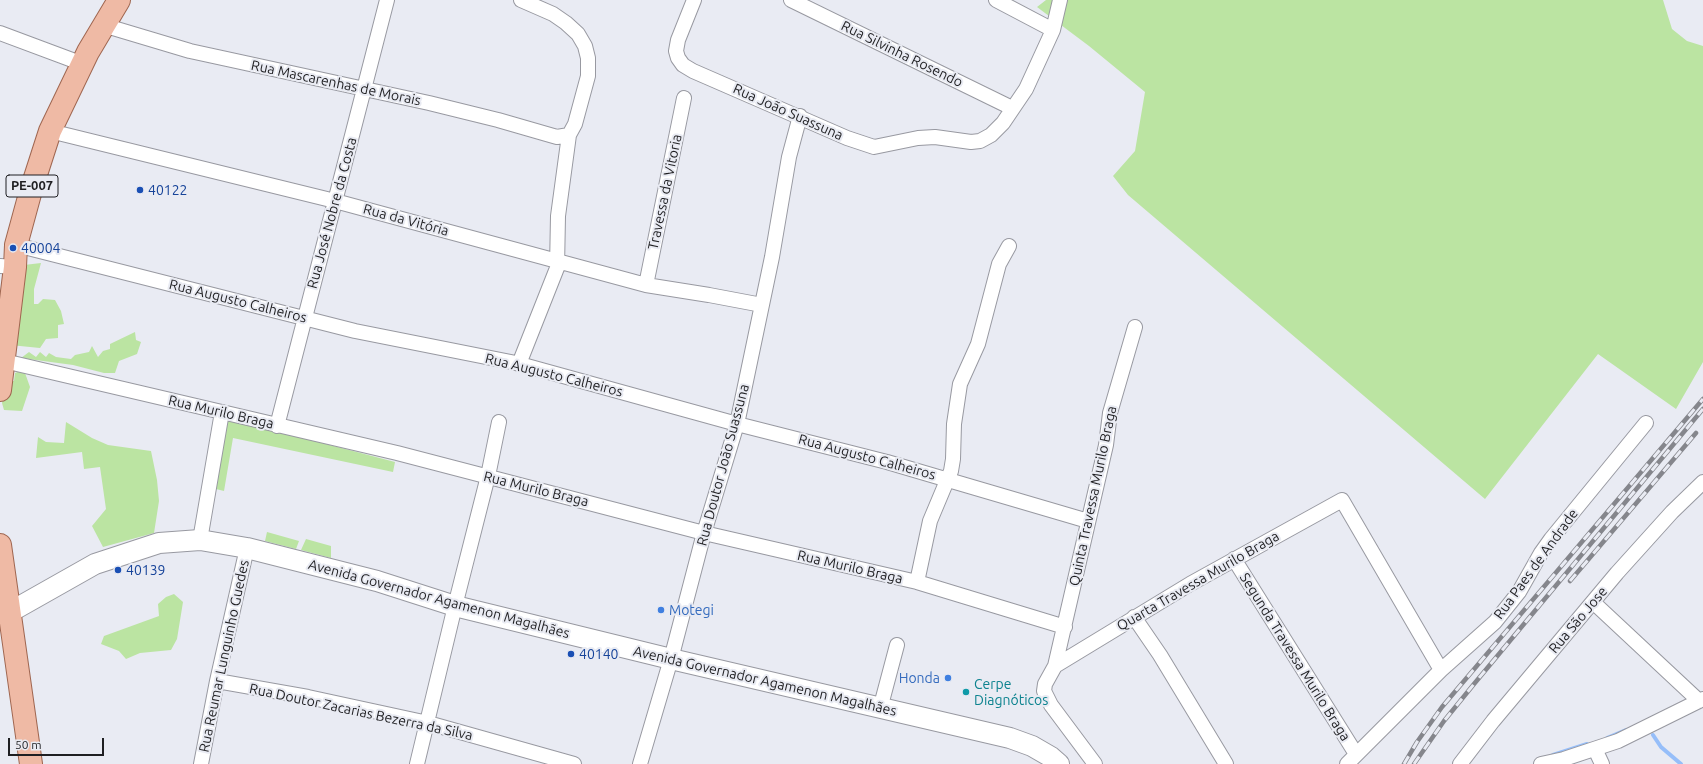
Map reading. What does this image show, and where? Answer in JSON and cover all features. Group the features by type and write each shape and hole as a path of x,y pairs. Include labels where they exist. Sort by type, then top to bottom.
{"main road":[{"name":"PE-007","path":"0,390 4,361 7,267 16,246 31,190 50,131 103,25 119,0"},
{"name":"Avenida Governador Agamenon Magalhães","path":"10,612 95,564 159,543 200,540 247,548 377,581 455,606 671,659 880,709 1010,738 1032,746 1051,757 1059,764"},
{"path":"0,545 31,764"}],"street":[{"name":"Rua José Nobre da Costa","path":"277,426 387,0"},
{"path":"519,364 557,268 558,216 569,135 575,124 588,76 588,58 585,46 578,34 553,14 521,0"},
{"name":"Rua João Suassuna","path":"694,0 680,34 676,51 678,58 683,65 693,71 800,116 861,144 874,147 885,146 918,138 936,137 971,142 980,141 991,135 1003,123 1026,89 1053,30 1060,0"},
{"name":"Rua Silvinha Rosendo","path":"791,0 1012,108"},
{"path":"996,0 1053,30"},
{"name":"Rua Mascarenhas de Morais","path":"103,25 190,51 429,103 498,120 557,137 569,135"},
{"path":"0,33 83,64"},
{"name":"Travessa da Vitoria","path":"646,286 684,98"},
{"name":"Rua Doutor João Suassuna","path":"640,764 671,659 704,533 737,424 762,305 786,172 800,116"},
{"name":"Rua da Vitória","path":"50,131 336,201 646,286 709,295 762,305"},
{"name":"Rua Augusto Calheiros","path":"16,246 392,339 519,364 737,424 805,440 948,479 1088,521"},
{"path":"917,582 930,521 948,479 953,459 954,424 960,384 978,344 999,264 1009,246"},
{"name":"Quinta Travessa Murilo Braga","path":"1055,666 1106,445 1110,412 1134,327"},
{"name":"Rua Murilo Braga","path":"4,361 488,476 704,533 917,582 1065,627"},
{"path":"200,540 222,412"},
{"path":"417,764 488,476 499,422"},
{"name":"Rua Paes de Andrade","path":"1352,759 1441,670 1494,622 1508,606 1551,539 1646,423"},
{"name":"Rua São Jose","path":"1460,764 1493,721 1643,543 1703,482"},
{"name":"Quarta Travessa Murilo Braga","path":"1055,666 1134,617 1234,559 1342,500 1441,670"},
{"name":"Rua Reumar Lunguinho Guedes","path":"201,764 217,681 247,548"},
{"name":"Segunda Travessa Murilo Braga","path":"1234,559 1352,759"},
{"path":"1541,764 1618,741 1701,700 1593,602"},
{"path":"1134,617 1160,655 1226,764"},
{"path":"880,709 897,645"},
{"path":"1055,666 1045,684 1044,691 1046,697 1095,764"},
{"name":"Rua Doutor Zacarias Bezerra da Silva","path":"217,681 428,723 574,764"},
{"path":"1595,749 1602,764"}],"green space":[{"path":"1046,0 1663,0 1672,29 1687,41 1703,46 1703,362 1676,409 1598,354 1485,499 1128,195 1113,176 1135,151 1145,92 1089,46 1037,7"},
{"path":"41,263 34,289 34,304 38,304 43,299 55,300 61,311 64,324 58,325 58,338 46,339 40,348 10,345 24,265"},
{"path":"135,332 136,340 141,342 137,354 119,361 115,373 104,373 73,365 21,358 29,352 36,357 40,352 46,357 49,353 56,357 71,359 75,355 89,352 92,346 98,357 103,351 110,349 110,344"},
{"path":"20,371 25,373 30,387 22,411 4,410 2,403 6,381 14,381 15,373"},
{"path":"223,417 395,462 393,472 233,438 224,491 212,488"},
{"path":"66,422 92,438 108,445 151,451 157,480 159,501 154,533 103,547 92,526 106,509 100,467 84,469 82,452 36,458 38,437 46,442 64,443"},
{"path":"267,532 299,541 296,549 265,541"},
{"path":"306,539 331,546 331,558 301,550"},
{"path":"174,594 183,602 177,639 171,650 140,653 126,659 119,651 101,644 104,636 159,616 158,604 166,597"}],"waterway":[{"path":"1607,738 1626,730"},
{"path":"1653,735 1661,747 1681,764"},
{"path":"1553,755 1587,744"}],"railway":[{"path":"1404,764 1417,742 1442,707 1703,399"},
{"path":"1414,764 1444,721 1474,684 1703,409"},
{"path":"1570,581 1696,433"}],"place":[{"name":"40122","path":"140,190"},
{"name":"40004","path":"13,248"},
{"name":"40139","path":"118,570"},
{"name":"Motegi","path":"661,610"},
{"name":"40140","path":"571,654"},
{"name":"Honda","path":"948,678"},
{"name":"Cerpe Diagnóticos","path":"966,692"}]}
